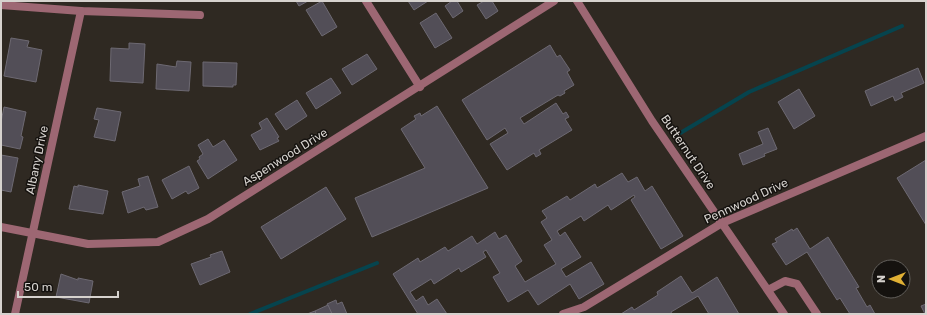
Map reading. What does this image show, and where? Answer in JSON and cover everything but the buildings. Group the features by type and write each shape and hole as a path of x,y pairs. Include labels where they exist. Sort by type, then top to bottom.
{"street":[{"path":"366,1 420,87"},
{"name":"Aspenwood Drive","path":"1,227 88,244 158,242 208,219 420,87 554,1"},
{"name":"Butternut Drive","path":"577,1 652,121 784,314"},
{"path":"1,5 81,11 200,15"},
{"name":"Albany Drive","path":"15,314 81,11"},
{"name":"Pennwood Drive","path":"563,314 584,307 722,222 926,136"},
{"path":"768,290 785,281 797,284 817,314"}],"waterway":[{"path":"677,135 749,92 902,26"},
{"path":"250,314 377,263"}]}
